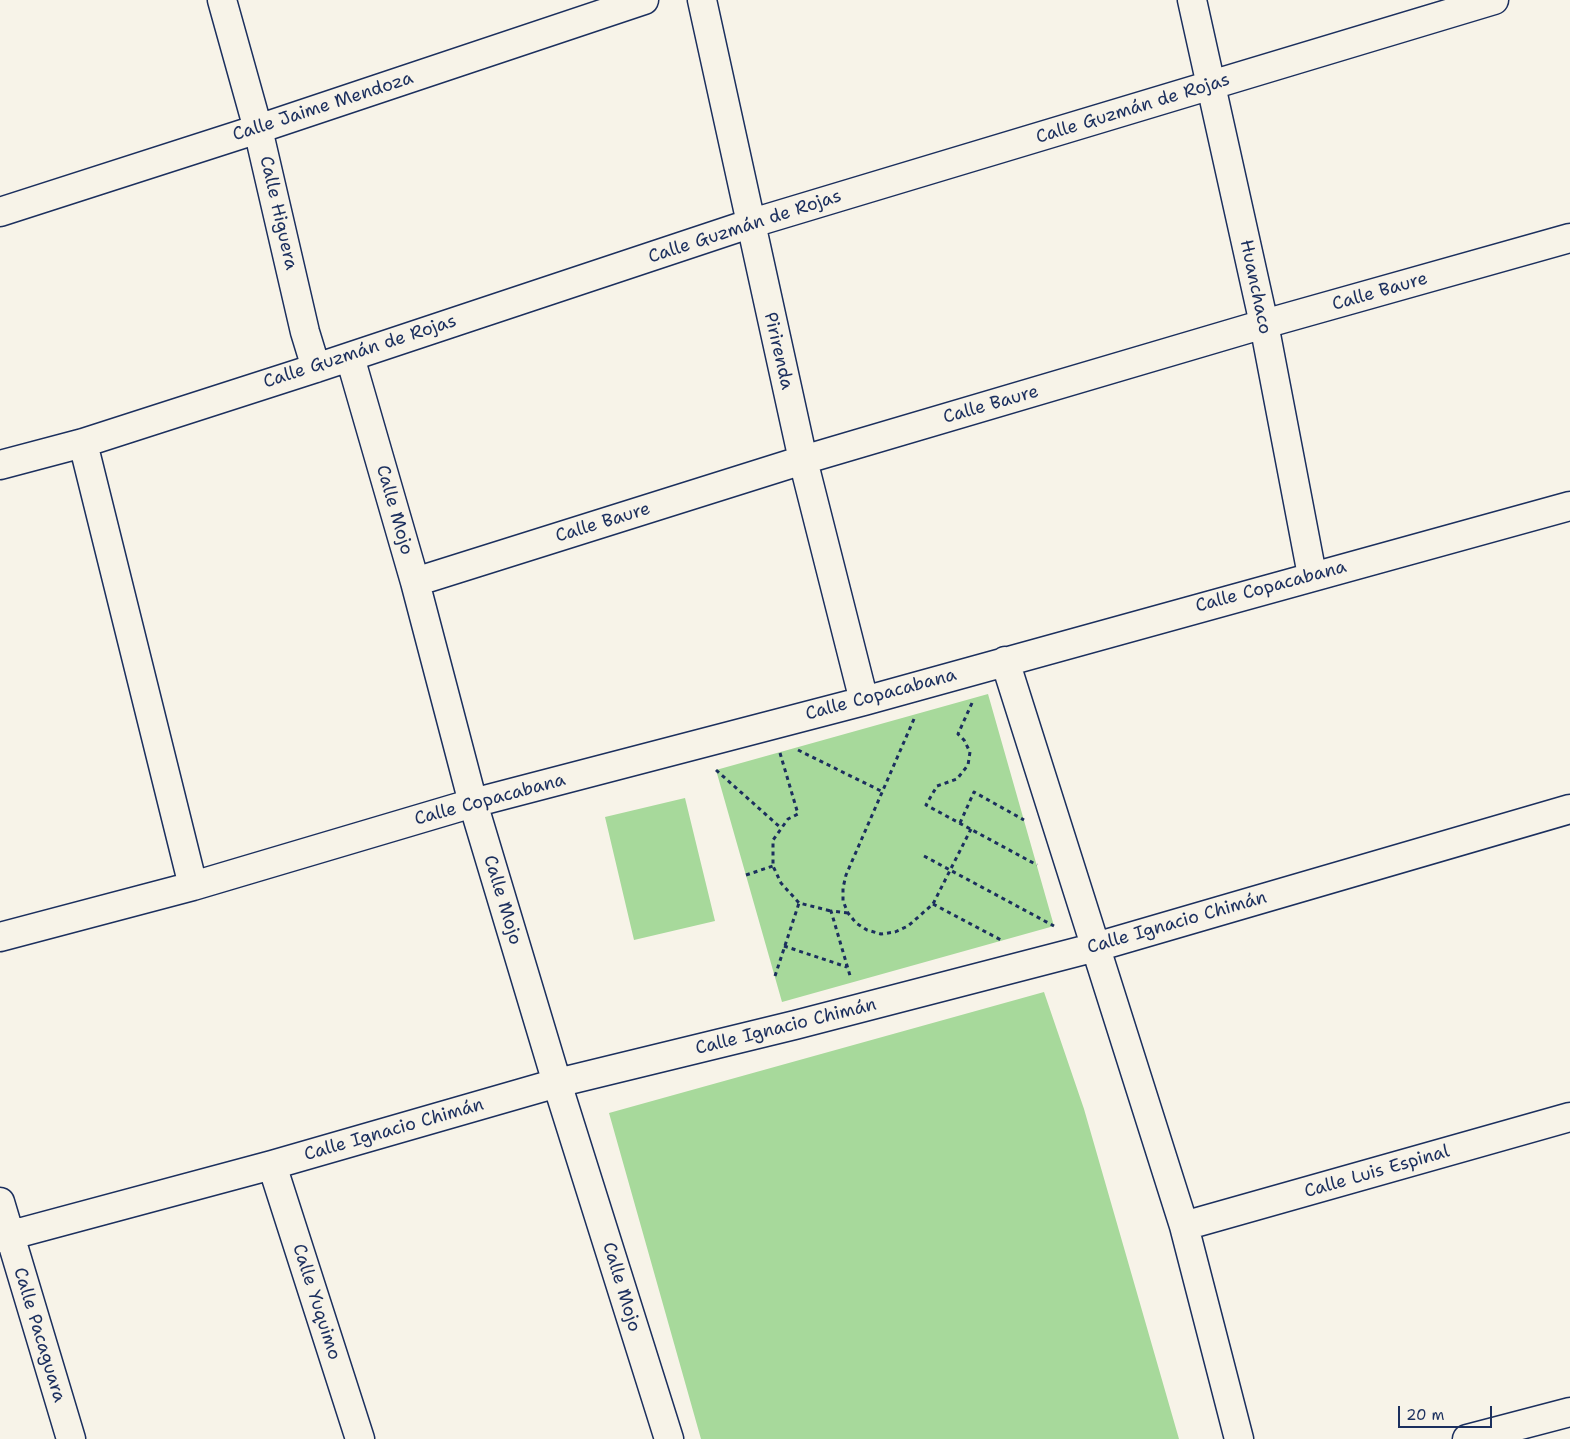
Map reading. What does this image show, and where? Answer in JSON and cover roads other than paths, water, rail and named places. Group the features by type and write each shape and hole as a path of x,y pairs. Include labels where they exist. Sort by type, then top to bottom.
{"street":[{"name":"Calle Higuera","path":"222,0 258,129 305,332 316,368"},
{"name":"Calle Jaime Mendoza","path":"0,212 258,129 644,0"},
{"name":"Pirirenda","path":"702,0 749,224 802,460 864,701"},
{"name":"Huanchaco","path":"1192,0 1264,324 1312,575"},
{"name":"Calle Guzmán de Rojas","path":"0,466 83,443 316,368 749,224 1494,0"},
{"name":"Calle Baure","path":"415,582 802,460 1264,324 1570,238"},
{"name":"Calle Mojo","path":"350,356 415,582 473,803 557,1083 669,1439"},
{"path":"83,443 193,886"},
{"name":"Calle Copacabana","path":"0,937 193,886 473,803 864,701 1312,575 1568,514"},
{"path":"1005,661 1184,1226 1239,1439"},
{"name":"Calle Ignacio Chimán","path":"5,1237 272,1165 557,1083 795,1025 1096,947 1570,809"},
{"name":"Calle Luis Espinal","path":"1184,1226 1570,1117"},
{"name":"Calle Yuquimo","path":"272,1165 360,1439"},
{"name":"Calle Pacaguara","path":"0,1202 5,1237 71,1439"},
{"path":"1467,1439 1542,1430 1570,1412"}]}
